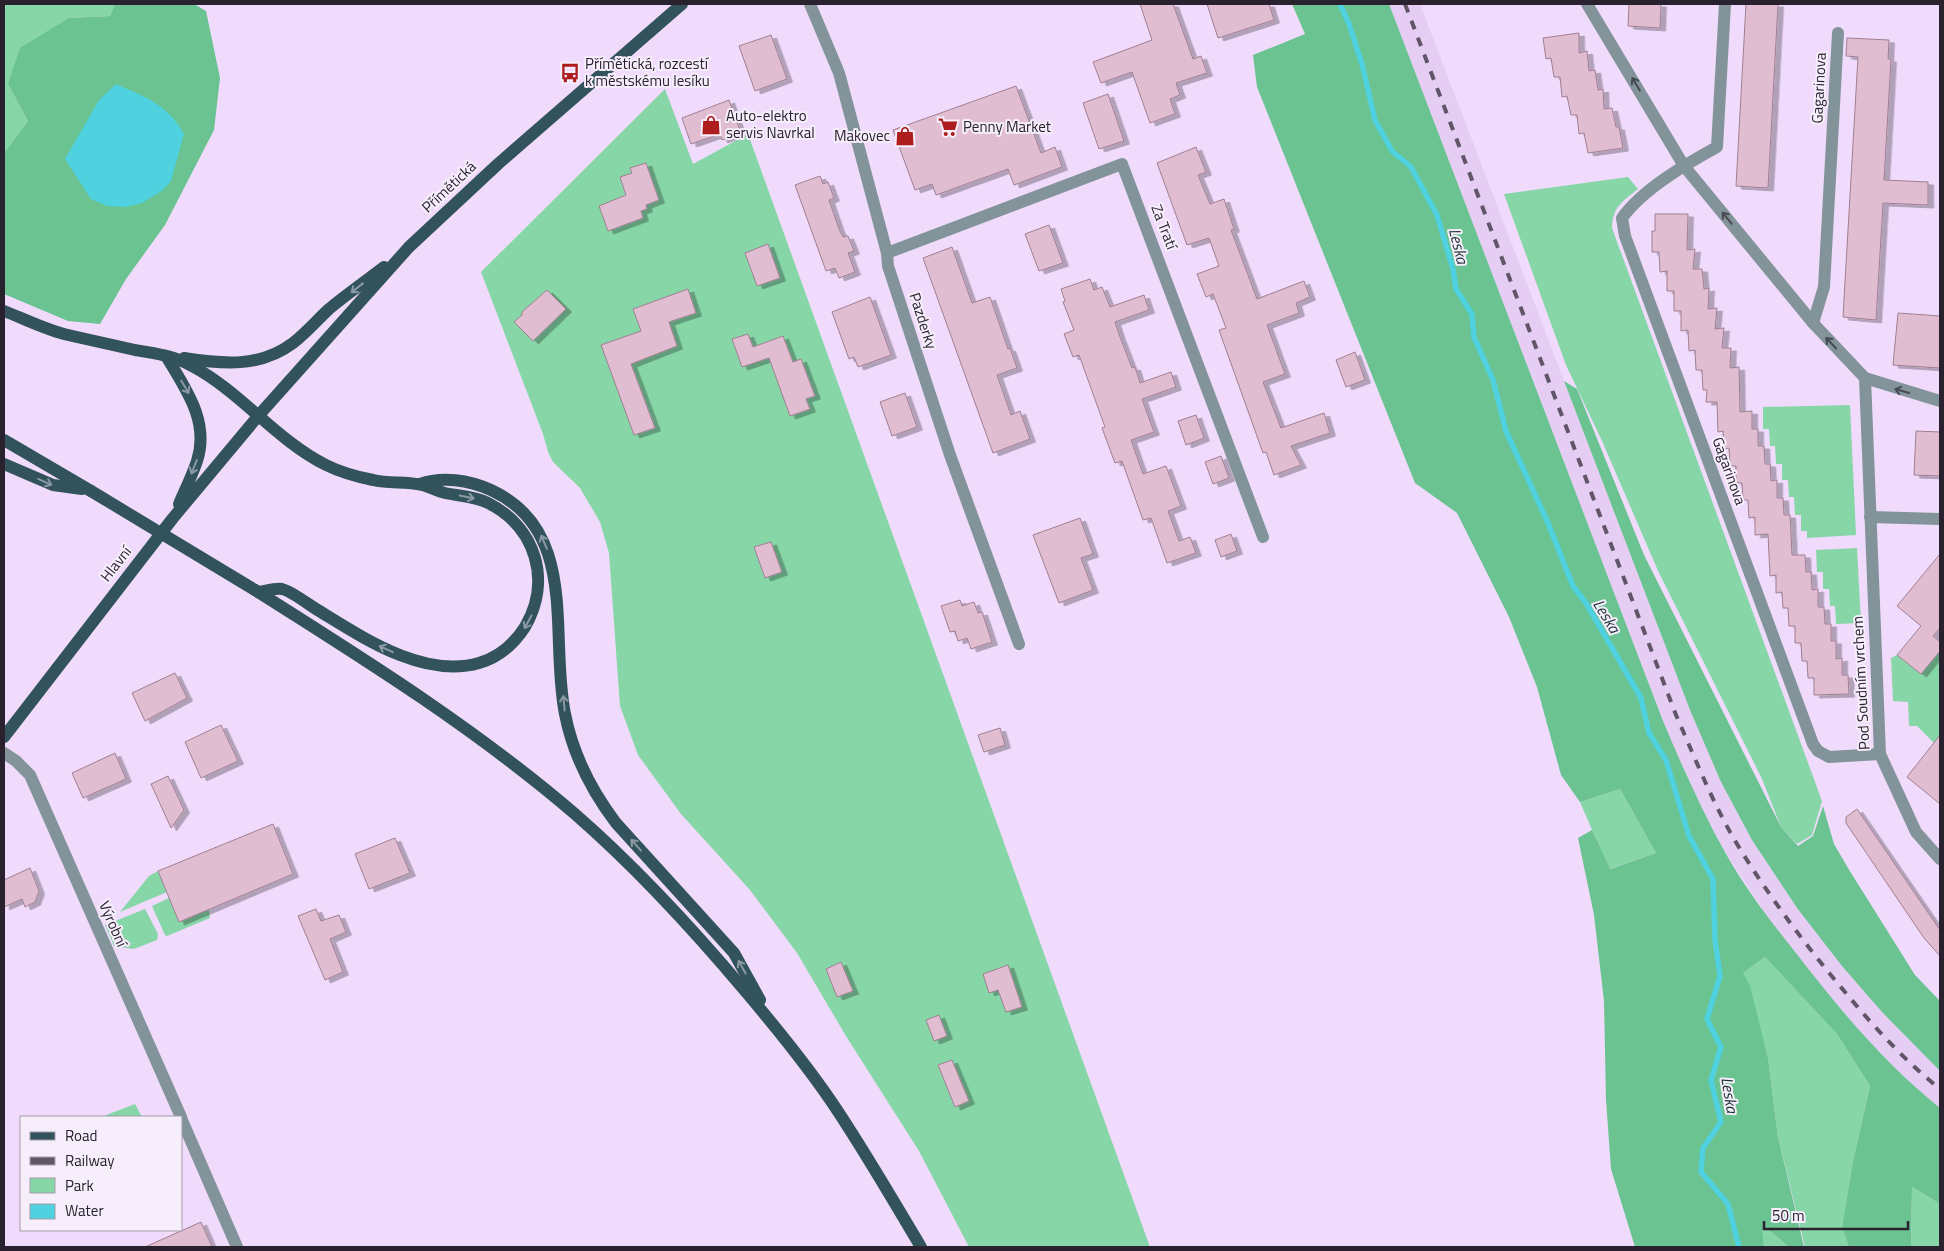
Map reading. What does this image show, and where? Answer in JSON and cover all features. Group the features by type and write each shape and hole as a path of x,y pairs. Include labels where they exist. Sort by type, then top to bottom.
{"main road":[{"name":"Přímětická","path":"259,415 410,248 498,164 682,4"},
{"path":"4,311 64,334 166,356 220,364 235,364 258,360 278,352 291,344 329,309 410,248"},
{"path":"166,356 191,365 218,383 301,451 328,466 373,480 420,484 442,492 469,496 487,502 505,513 520,527 529,541 538,568 538,594 535,608 519,636 509,647 496,656 480,663 457,667 420,662 392,652 368,641 284,589 257,591"},
{"path":"166,356 192,399 198,415 201,434 197,461 173,518"},
{"name":"Hlavní","path":"4,737 173,518 259,415"},
{"path":"4,440 332,637 448,715 575,815 671,907 712,951 774,1025 839,1112 921,1247"},
{"path":"4,464 53,485 89,491"},
{"path":"420,484 434,480 454,480 484,486 512,501 522,509 538,529 550,556 557,608 564,712 578,761 600,801 616,823 734,953 774,1025"}],"street":[{"name":"Pazderky","path":"810,4 838,73 887,253 888,266 950,454 1019,644"},
{"path":"1587,4 1684,166 1812,323 1865,378 1940,401"},
{"path":"1596,17 1602,4"},
{"name":"Gagarinova","path":"1725,4 1717,146 1684,166 1631,206 1622,218 1625,236 1813,744 1818,751 1829,757 1880,754"},
{"name":"Gagarinova","path":"1812,323 1824,287 1838,32"},
{"name":"Za Tratí","path":"887,253 1122,164 1263,536"},
{"name":"Pod Soudním vrchem","path":"1865,378 1880,754 1916,832 1940,859"},
{"path":"1870,517 1940,519"},
{"name":"Výrobní","path":"4,753 30,775 180,1116"},
{"name":"Výrobní","path":"182,1120 238,1247"}],"shaded area":[{"path":"1389,4 1420,4 1690,710 1721,782 1752,840 1797,908 1842,966 1882,1012 1940,1071 1940,1108 1912,1086 1860,1032 1819,984 1773,925 1727,855 1695,795 1663,721"}],"green space":[{"path":"4,4 115,4 110,16 69,18 8,84 28,121 4,153"},
{"path":"115,4 194,4 206,11 220,78 214,130 165,225 126,279 100,324 68,321 4,294 4,153 28,121 8,84 20,48 69,18 110,16"},
{"path":"1292,4 1389,4 1663,721 1709,821 1726,854 1750,893 1829,995 1900,1073 1940,1108 1940,1204 1912,1187 1911,1247 1849,1247 1842,1227 1853,1161 1870,1086 1837,1034 1765,957 1743,973 1750,986 1768,1058 1778,1137 1804,1247 1789,1247 1770,1231 1762,1230 1764,1247 1635,1247 1611,1169 1606,1100 1604,1001 1594,915 1578,838 1592,830 1610,869 1656,853 1620,789 1580,802 1561,775 1537,687 1509,617 1457,513 1415,483 1257,87 1253,55 1305,34"},
{"path":"665,89 693,164 748,134 1150,1247 969,1247 919,1151 846,1036 797,953 750,890 681,814 638,755 620,706 609,553 600,522 580,488 553,462 548,452 543,434 481,272"},
{"path":"1628,177 1638,189 1616,209 1612,228 1822,801 1812,835 1797,844 1781,827 1762,779 1659,573 1602,441 1566,365 1504,194"},
{"path":"1564,381 1577,389 1644,555 1781,827 1798,846 1813,836 1823,806 1834,844 1851,873 1915,975 1940,1001 1940,1071 1882,1012 1842,966 1797,908 1752,840 1721,782 1690,710"},
{"path":"1850,405 1856,535 1807,538 1807,531 1801,531 1801,515 1795,515 1794,497 1789,497 1788,480 1782,480 1782,464 1776,464 1775,446 1770,446 1769,429 1763,429 1763,407"},
{"path":"1857,548 1861,623 1836,624 1835,606 1830,606 1829,589 1823,589 1823,572 1817,572 1816,550"},
{"path":"1940,651 1940,736 1934,743 1917,726 1909,726 1908,702 1893,701 1891,658 1897,655 1921,674"},
{"path":"1620,789 1656,853 1609,869 1580,802"},
{"path":"158,871 167,892 120,912 149,876"},
{"path":"169,898 209,910 210,918 167,936 152,906"},
{"path":"145,909 158,934 157,940 134,949 114,946 105,925"},
{"path":"1765,957 1837,1034 1870,1086 1853,1161 1842,1227 1849,1247 1805,1247 1778,1137 1768,1058 1743,973"},
{"path":"135,1104 141,1116 104,1116"},
{"path":"1912,1187 1940,1204 1940,1247 1911,1247"},
{"path":"1761,1229 1770,1231 1789,1247 1764,1247"}],"water":[{"path":"116,84 155,103 171,116 184,134 171,181 163,190 142,203 126,207 107,206 91,199 65,159 99,100"}],"building":[{"path":"1140,4 1173,4 1193,59 1201,56 1207,73 1176,83 1180,95 1170,99 1175,114 1150,123 1132,72 1101,83 1093,62 1152,40"},
{"path":"1207,4 1269,4 1274,20 1218,38"},
{"path":"1629,4 1661,4 1660,28 1628,26"},
{"path":"1746,4 1778,4 1768,188 1736,186"},
{"path":"1579,33 1579,53 1587,51 1589,71 1595,70 1598,90 1603,89 1604,109 1612,108 1616,127 1619,127 1623,148 1588,153 1584,133 1579,134 1577,115 1571,115 1567,96 1562,97 1560,77 1554,77 1551,58 1546,59 1543,38"},
{"path":"771,35 787,79 755,91 739,46"},
{"path":"1847,38 1889,40 1888,59 1891,59 1884,180 1928,182 1928,205 1883,203 1876,320 1843,317 1858,57 1846,56"},
{"path":"1016,86 1041,153 1055,147 1062,167 1014,185 1008,169 936,195 932,184 915,190 893,130"},
{"path":"1108,94 1124,141 1099,149 1083,103"},
{"name":"Auto-elektro servis Navrkal","path":"729,100 741,133 722,140 720,134 691,144 682,118"},
{"path":"1196,147 1206,172 1198,175 1210,204 1224,199 1234,229 1231,230 1257,299 1304,281 1310,297 1296,303 1299,313 1267,325 1285,374 1263,382 1281,428 1324,413 1330,433 1291,446 1301,465 1274,475 1266,452 1263,453 1219,330 1226,328 1213,294 1206,297 1197,274 1219,266 1209,238 1187,245 1157,163"},
{"path":"646,163 659,200 646,205 647,209 641,211 643,218 608,231 599,206 626,195 620,177 632,173 630,168"},
{"path":"820,176 823,184 828,182 834,198 829,200 839,229 843,237 848,236 854,251 848,253 855,272 839,278 835,268 826,271 795,185"},
{"path":"1655,214 1688,214 1687,250 1695,249 1693,269 1702,269 1704,289 1709,288 1708,309 1717,308 1715,329 1724,328 1722,348 1731,348 1730,368 1739,367 1740,412 1752,411 1752,429 1758,429 1758,446 1764,446 1765,464 1770,464 1771,481 1777,480 1777,498 1783,498 1784,515 1790,515 1792,555 1805,555 1806,572 1811,572 1812,590 1818,589 1818,607 1824,607 1825,624 1831,624 1831,641 1836,641 1836,659 1842,658 1842,675 1848,675 1849,694 1814,695 1814,678 1808,678 1807,661 1802,661 1801,643 1795,643 1795,626 1789,626 1788,608 1783,608 1782,592 1776,593 1776,575 1770,576 1768,534 1755,535 1755,517 1749,518 1748,500 1743,500 1742,483 1736,483 1736,466 1730,466 1729,448 1724,449 1723,431 1718,432 1717,402 1706,402 1707,390 1703,390 1702,370 1696,370 1695,350 1689,351 1688,330 1681,331 1681,311 1674,311 1674,291 1667,291 1667,271 1660,272 1659,252 1652,252 1652,231 1655,231"},
{"path":"1049,225 1063,263 1039,271 1025,234"},
{"path":"768,244 780,278 757,286 745,253"},
{"path":"952,247 972,303 990,297 1008,349 1010,348 1017,368 997,375 1011,415 1020,411 1030,439 993,453 923,258"},
{"path":"1090,279 1094,290 1102,287 1110,307 1144,295 1149,310 1115,322 1120,337 1132,368 1135,367 1140,383 1171,372 1176,387 1142,399 1154,432 1131,440 1143,474 1166,466 1181,506 1168,511 1179,541 1190,537 1196,553 1167,563 1151,518 1143,520 1122,461 1115,463 1102,428 1105,427 1079,355 1073,357 1064,334 1074,330 1063,302 1065,301 1061,289"},
{"path":"688,289 696,313 669,322 677,346 631,364 655,428 634,435 601,345 641,331 633,309"},
{"path":"547,290 566,309 533,341 514,322 522,315 522,312"},
{"path":"870,297 891,355 858,367 854,357 849,359 832,312"},
{"path":"1898,313 1940,316 1940,368 1893,365"},
{"path":"748,334 753,347 783,336 793,362 801,359 815,396 806,399 810,409 790,416 769,358 742,367 732,339"},
{"path":"1355,352 1365,380 1346,387 1336,360"},
{"path":"905,393 917,427 892,436 880,402"},
{"path":"1196,415 1204,438 1186,445 1178,421"},
{"path":"1916,431 1940,432 1940,476 1914,475"},
{"path":"1221,456 1229,478 1213,484 1205,462"},
{"path":"1080,518 1093,554 1081,558 1093,590 1059,603 1033,535"},
{"path":"1231,534 1237,551 1221,557 1215,540"},
{"path":"771,542 782,572 765,578 754,547"},
{"path":"1940,554 1940,628 1933,636 1940,642 1940,651 1921,674 1897,655 1921,626 1897,606"},
{"path":"960,600 962,606 974,602 978,613 982,612 992,642 971,649 967,638 958,641 955,631 950,632 941,606"},
{"path":"175,673 187,698 145,721 132,693"},
{"path":"221,725 238,761 201,778 185,742"},
{"path":"1000,728 1005,745 984,752 978,735"},
{"path":"1940,735 1940,804 1907,777"},
{"path":"115,753 126,779 83,798 72,773"},
{"path":"168,776 184,810 171,828 151,784"},
{"path":"1857,809 1940,930 1940,956 1924,938 1846,823 1846,817"},
{"path":"273,824 293,874 179,922 158,871"},
{"path":"395,838 410,873 369,889 355,854"},
{"path":"30,868 39,891 35,902 25,907 22,899 4,907 4,880"},
{"path":"316,909 321,921 339,915 346,932 330,939 343,972 325,980 298,916"},
{"path":"841,962 853,991 837,997 826,969"},
{"path":"1008,965 1022,1007 1006,1012 998,990 989,993 983,974"},
{"path":"939,1015 947,1036 934,1041 926,1020"},
{"path":"952,1060 969,1101 955,1107 938,1065"},
{"path":"201,1222 212,1247 145,1247 182,1231"}],"waterway":[{"name":"Leska","path":"1340,4 1349,24 1362,64 1375,120 1392,151 1411,167 1437,215 1453,269 1456,289 1472,314 1474,337 1493,380 1506,431 1548,523 1573,586 1586,603 1641,698 1649,733 1666,760 1689,836 1713,879 1715,939 1720,976 1707,1019 1721,1047 1711,1080 1721,1122 1703,1148 1701,1172 1728,1204 1739,1247"}],"railway":[{"path":"1405,4 1676,715 1714,800 1752,868 1817,958 1879,1031 1914,1067 1940,1089"}],"place":[{"name":"Přímětická, rozcestí k městskému lesíku","path":"570,73"},
{"name":"Auto-elektro servis Navrkal","path":"711,125"},
{"name":"Penny Market","path":"948,127"},
{"name":"Makovec","path":"905,136"}]}
